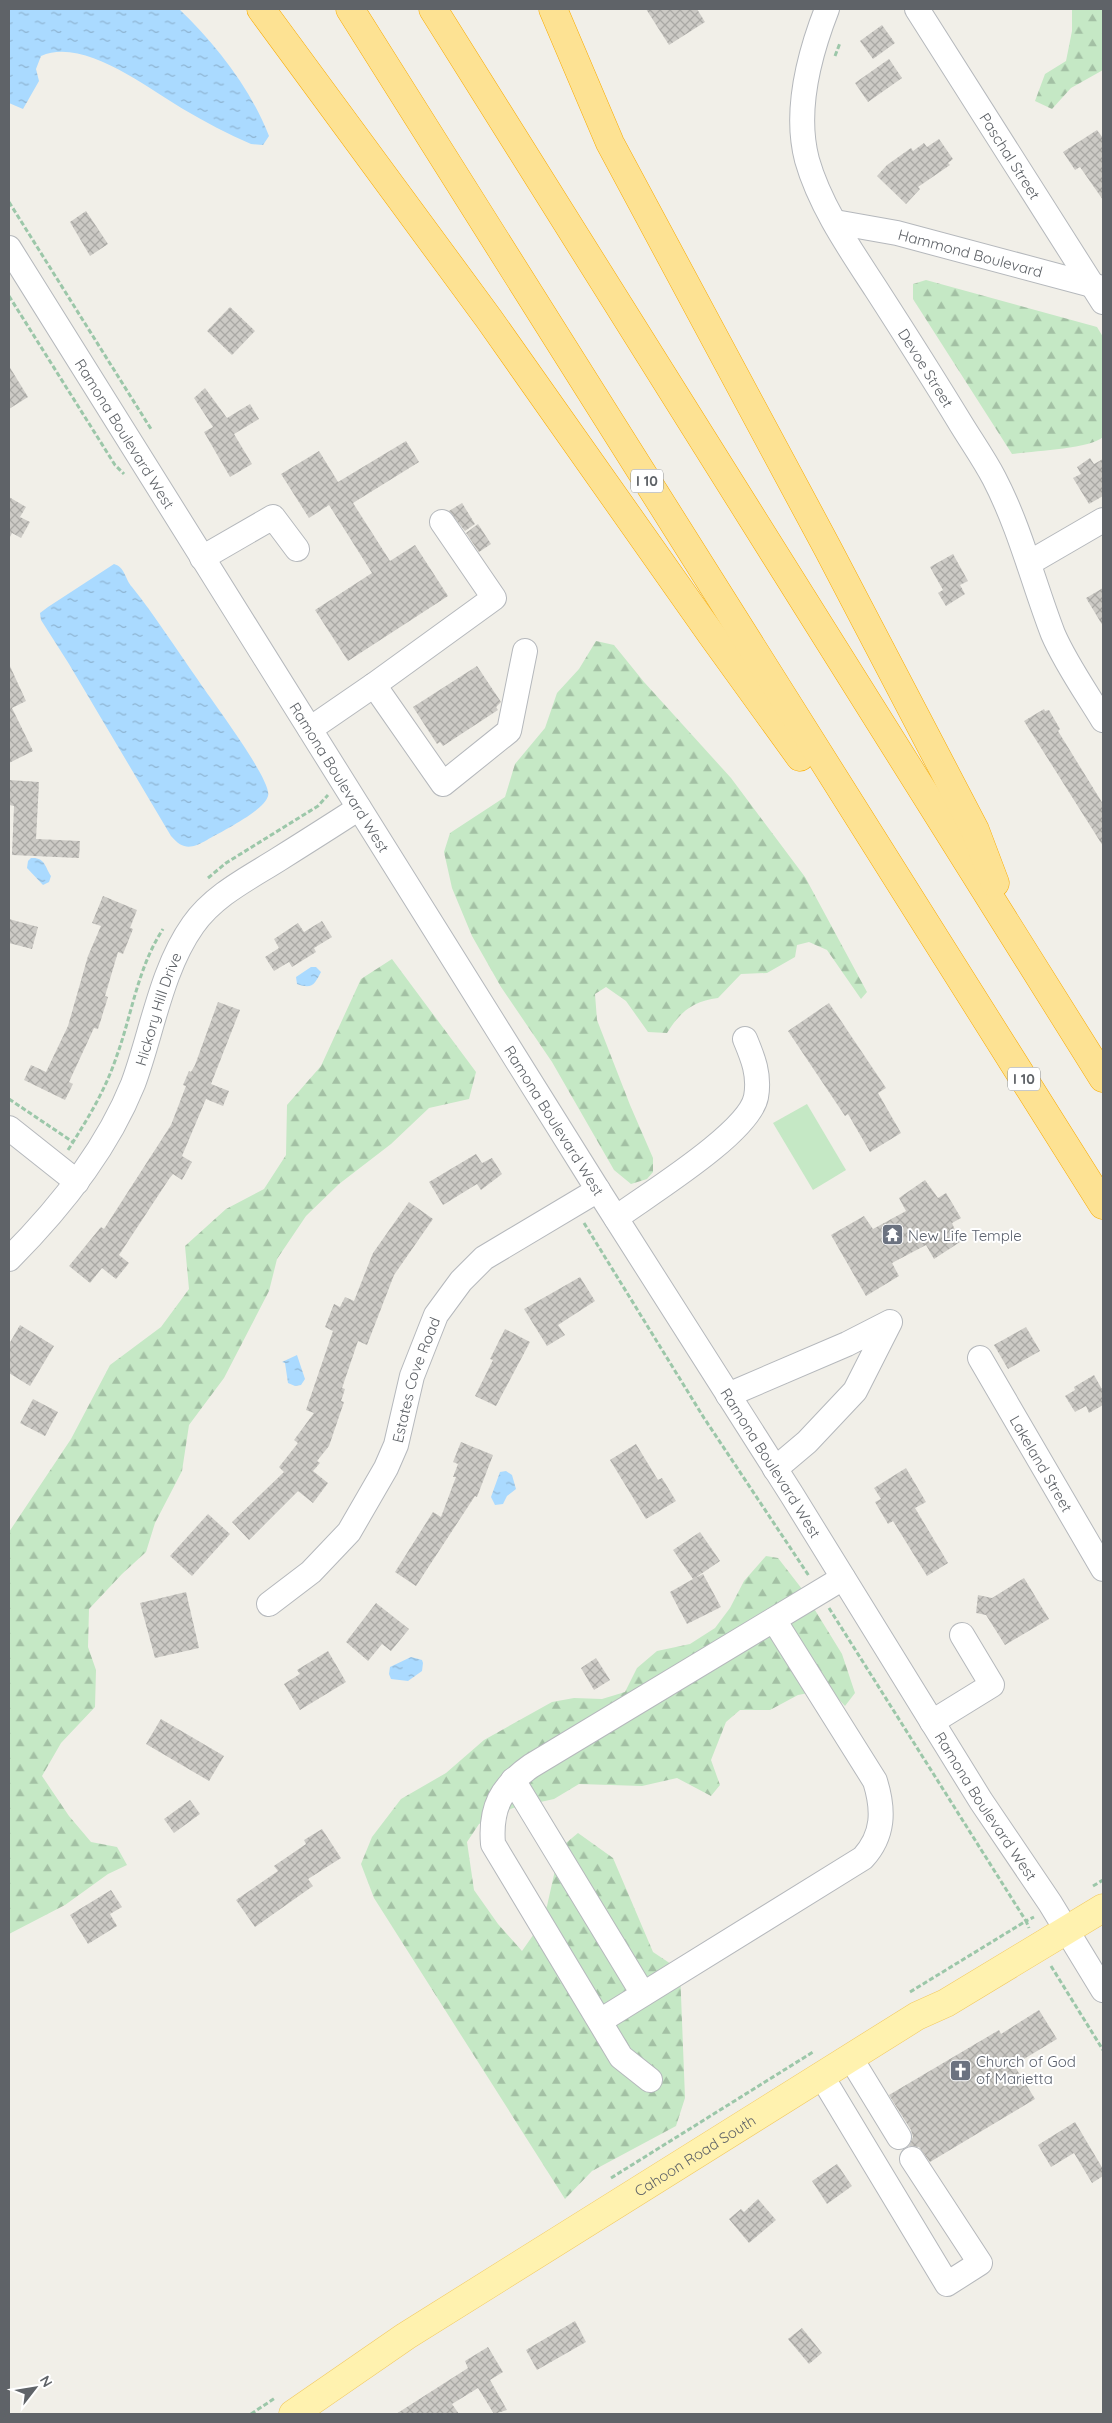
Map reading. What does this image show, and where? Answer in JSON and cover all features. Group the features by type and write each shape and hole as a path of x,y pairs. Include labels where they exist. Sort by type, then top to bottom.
{"highway":[{"path":"261,9 489,319 711,634 944,954"},
{"name":"I 10","path":"350,9 1103,1205"},
{"path":"433,9 1103,1078"},
{"path":"553,9 610,143 824,540 975,830 1017,941"}],"main road":[{"name":"Cahoon Road South","path":"302,2412 406,2336 850,2057 917,2016 946,2003 1103,1908"}],"street":[{"name":"Devoe Street","path":"827,9 821,25 802,100 801,121 808,160 835,222 993,477 1018,530 1054,636 1103,720"},
{"name":"Paschal Street","path":"917,9 1100,292"},
{"name":"Hammond Boulevard","path":"835,222 897,234 1100,292"},
{"name":"Ramona Boulevard West","path":"9,248 932,1722 1103,1990"},
{"path":"202,558 273,517 297,549"},
{"path":"1029,563 1103,520"},
{"path":"310,729 494,598 442,522"},
{"path":"374,685 443,784 510,731 525,651"},
{"name":"Hickory Hill Drive","path":"9,1260 48,1220 77,1182 102,1142 132,1085 176,952 193,925 229,890 359,808"},
{"path":"616,1218 706,1154 742,1122 756,1099 757,1068 745,1038"},
{"path":"9,1128 77,1182"},
{"name":"Estates Cove Road","path":"269,1604 311,1572 349,1532 386,1468 396,1445 412,1376 436,1315 461,1281 484,1258 598,1190"},
{"path":"728,1395 847,1344 890,1322 855,1391 807,1442 775,1469"},
{"name":"Lakeland Street","path":"980,1358 1103,1569"},
{"path":"650,2080 621,2057 493,1844 491,1824 498,1802 513,1780 531,1766 843,1578"},
{"path":"600,2021 863,1858 876,1839 882,1818 880,1798 875,1781 774,1620"},
{"path":"932,1722 992,1685 962,1635"},
{"path":"513,1780 643,1994"},
{"path":"850,2057 899,2138"},
{"path":"821,2075 947,2284 980,2263 912,2158"}],"path":[{"path":"9,202 151,429"},
{"path":"9,1099 73,1142"},
{"path":"1026,1921 1103,2050"}],"green space":[{"path":"1072,9 1103,9 1103,70 1071,88 1052,109 1035,101 1045,74 1066,61 1072,31"},
{"path":"926,280 1097,327 1103,337 1103,437 1074,447 1012,454 913,299 913,284"},
{"path":"596,641 614,645 644,682 731,778 805,877 867,992 861,999 827,950 809,942 797,945 795,957 767,973 741,974 718,998 701,1002 682,1013 667,1033 648,1032 626,1001 606,987 595,994 597,1020 653,1158 653,1172 647,1179 631,1184 614,1170 552,1062 501,987 472,936 452,888 444,852 450,833 505,797 515,764 545,728 557,693 579,669"},
{"path":"392,959 476,1072 469,1099 429,1108 391,1144 339,1184 306,1216 277,1259 269,1291 224,1378 189,1425 182,1471 155,1523 146,1552 89,1609 88,1647 96,1670 95,1707 61,1743 42,1776 69,1816 91,1842 117,1847 127,1865 108,1874 65,1905 9,1934 9,1532 71,1439 110,1365 161,1327 189,1289 185,1246 226,1209 264,1189 286,1155 287,1105 321,1066 361,979"},
{"path":"807,1104 846,1170 813,1190 773,1123"},
{"path":"766,1556 778,1558 802,1589 842,1654 855,1693 845,1706 829,1689 798,1695 770,1710 740,1710 726,1722 711,1760 720,1785 711,1796 677,1778 642,1786 579,1784 554,1799 513,1808 479,1824 467,1842 474,1890 498,1924 522,1951 536,1931 547,1906 560,1848 578,1833 613,1858 653,1952 680,1970 685,2098 676,2126 592,2171 565,2199 374,1898 361,1864 372,1837 401,1799 446,1773 484,1740 552,1702 574,1698 602,1699 625,1692 637,1668 657,1651 690,1644 715,1628 730,1608 744,1581"}],"water":[{"path":"9,9 179,9 206,37 231,68 252,101 269,136 263,145 251,144 200,119 115,68 76,53 58,52 41,56 36,69 39,81 23,109 9,103"},
{"path":"114,564 123,570 130,584 158,621 239,739 267,787 268,796 259,808 231,827 196,845 183,846 171,836 41,620 40,613"},
{"path":"31,858 39,859 44,863 51,876 49,882 43,885 27,868 28,861"},
{"path":"311,967 316,967 321,972 315,982 310,986 297,984 296,977"},
{"path":"297,1355 305,1379 301,1385 295,1386 288,1383 285,1363 282,1362"},
{"path":"506,1471 512,1475 516,1489 507,1496 503,1504 495,1505 491,1497 500,1472"},
{"path":"411,1657 422,1660 422,1671 408,1681 391,1679 389,1674 390,1667"}],"building":[{"path":"646,9 697,9 705,22 669,45"},
{"path":"882,25 895,43 873,59 860,41"},
{"path":"889,59 902,78 868,102 855,83"},
{"path":"1097,130 1103,138 1103,200 1080,167 1075,170 1063,152"},
{"path":"939,139 953,159 948,163 950,165 918,187 920,189 906,204 877,176 887,165 911,148 913,151 924,143 927,147"},
{"path":"86,211 108,244 90,256 70,222"},
{"path":"230,307 255,331 232,355 207,331"},
{"path":"9,366 28,397 9,409"},
{"path":"205,388 227,418 250,404 259,419 234,434 252,464 230,477 204,432 213,427 194,398"},
{"path":"406,441 419,462 353,503 390,561 415,545 448,596 348,661 315,610 372,573 329,505 309,518 281,474 319,451 338,482"},
{"path":"1090,458 1094,464 1103,459 1103,496 1089,504 1073,478 1081,474 1077,467"},
{"path":"9,497 26,507 20,517 30,522 21,538 12,533 9,539"},
{"path":"462,503 475,524 465,531 449,511"},
{"path":"478,524 491,544 479,552 466,533"},
{"path":"953,554 968,581 960,585 965,594 946,606 938,593 943,590 930,567"},
{"path":"1103,588 1103,626 1086,598"},
{"path":"9,664 26,701 12,708 33,751 9,763"},
{"path":"477,666 501,702 496,707 498,710 443,746 440,742 437,744 413,707"},
{"path":"1044,709 1045,711 1049,710 1060,729 1058,731 1103,804 1103,846 1024,721"},
{"path":"9,780 39,782 36,839 80,841 79,858 12,855 14,806 9,805"},
{"path":"103,896 137,910 130,928 133,929 123,954 118,952 105,996 108,997 98,1029 94,1028 69,1082 73,1084 65,1100 24,1080 31,1065 46,1072 68,1026 88,956 101,926 92,923"},
{"path":"9,919 38,927 32,949 9,943"},
{"path":"322,921 332,937 314,948 316,952 292,967 289,962 274,971 265,957 279,948 274,939 298,923 304,932"},
{"path":"218,1002 240,1010 211,1084 229,1091 223,1106 206,1099 182,1156 192,1162 182,1180 173,1174 169,1179 119,1255 129,1263 116,1279 102,1268 90,1283 69,1266 101,1227 104,1229 171,1125 186,1086 183,1085 189,1071 191,1072 195,1065"},
{"path":"829,1003 886,1088 878,1093 901,1133 870,1152 848,1114 845,1116 788,1031"},
{"path":"476,1154 482,1163 492,1158 502,1174 481,1190 477,1184 443,1205 429,1182"},
{"path":"925,1180 938,1198 946,1193 961,1218 952,1223 960,1242 934,1259 926,1245 892,1263 899,1276 866,1296 831,1235 864,1216 873,1229 906,1211 899,1198"},
{"path":"409,1202 433,1219 394,1275 367,1345 358,1341 342,1388 345,1389 341,1401 344,1402 329,1446 317,1461 320,1463 313,1471 328,1483 313,1503 298,1491 249,1540 232,1522 284,1472 279,1467 298,1443 294,1440 314,1413 306,1410 333,1331 325,1327 334,1304 340,1307 345,1297 354,1301 373,1253"},
{"path":"580,1277 595,1301 558,1325 565,1335 547,1346 524,1309"},
{"path":"20,1325 54,1346 30,1386 9,1373 9,1344"},
{"path":"1026,1327 1040,1351 1008,1369 994,1345"},
{"path":"505,1329 530,1342 496,1406 475,1396 493,1360 490,1359"},
{"path":"1094,1375 1103,1391 1103,1405 1089,1413 1086,1406 1075,1412 1065,1396 1075,1390 1074,1387"},
{"path":"33,1399 58,1412 45,1436 20,1423"},
{"path":"461,1442 493,1455 477,1497 475,1496 416,1586 395,1572 433,1512 441,1517 456,1477 453,1477 458,1464 453,1462"},
{"path":"636,1444 658,1480 662,1478 676,1501 646,1519 610,1460"},
{"path":"906,1468 926,1502 915,1508 948,1563 927,1576 893,1521 888,1524 875,1502 881,1499 874,1488"},
{"path":"208,1514 230,1534 192,1576 170,1556"},
{"path":"700,1532 720,1561 695,1578 703,1574 721,1607 687,1624 670,1592 693,1579 673,1550"},
{"path":"1024,1578 1049,1619 1005,1645 986,1615 976,1613 978,1595 992,1598"},
{"path":"186,1592 199,1648 155,1658 140,1603"},
{"path":"376,1603 409,1629 391,1651 382,1644 368,1661 346,1642"},
{"path":"328,1651 346,1682 300,1710 284,1684 300,1674 297,1670"},
{"path":"596,1658 610,1680 594,1690 581,1668"},
{"path":"161,1719 224,1756 209,1781 146,1744"},
{"path":"190,1800 200,1814 174,1833 164,1819"},
{"path":"322,1829 341,1858 308,1879 313,1886 255,1927 236,1900 278,1871 274,1866 306,1844 304,1840"},
{"path":"111,1890 122,1907 110,1914 117,1926 88,1944 70,1915"},
{"path":"1039,2010 1057,2039 1014,2065 1035,2099 930,2162 919,2147 909,2146 913,2137 911,2130 889,2095 999,2030 1001,2034"},
{"path":"1075,2122 1103,2169 1103,2176 1092,2183 1074,2153 1051,2167 1038,2145"},
{"path":"837,2164 852,2186 827,2204 812,2181"},
{"path":"758,2199 776,2220 749,2243 729,2219 741,2209 744,2212"},
{"path":"575,2321 586,2342 537,2370 526,2350"},
{"path":"802,2328 822,2353 809,2364 788,2339"},
{"path":"488,2347 503,2372 490,2380 507,2410 494,2414 478,2388 452,2404 459,2414 396,2414 468,2368 465,2361"}],"place":[{"name":"New Life Temple","path":"892,1235"},
{"name":"Church of God of Marietta","path":"960,2070"}]}
